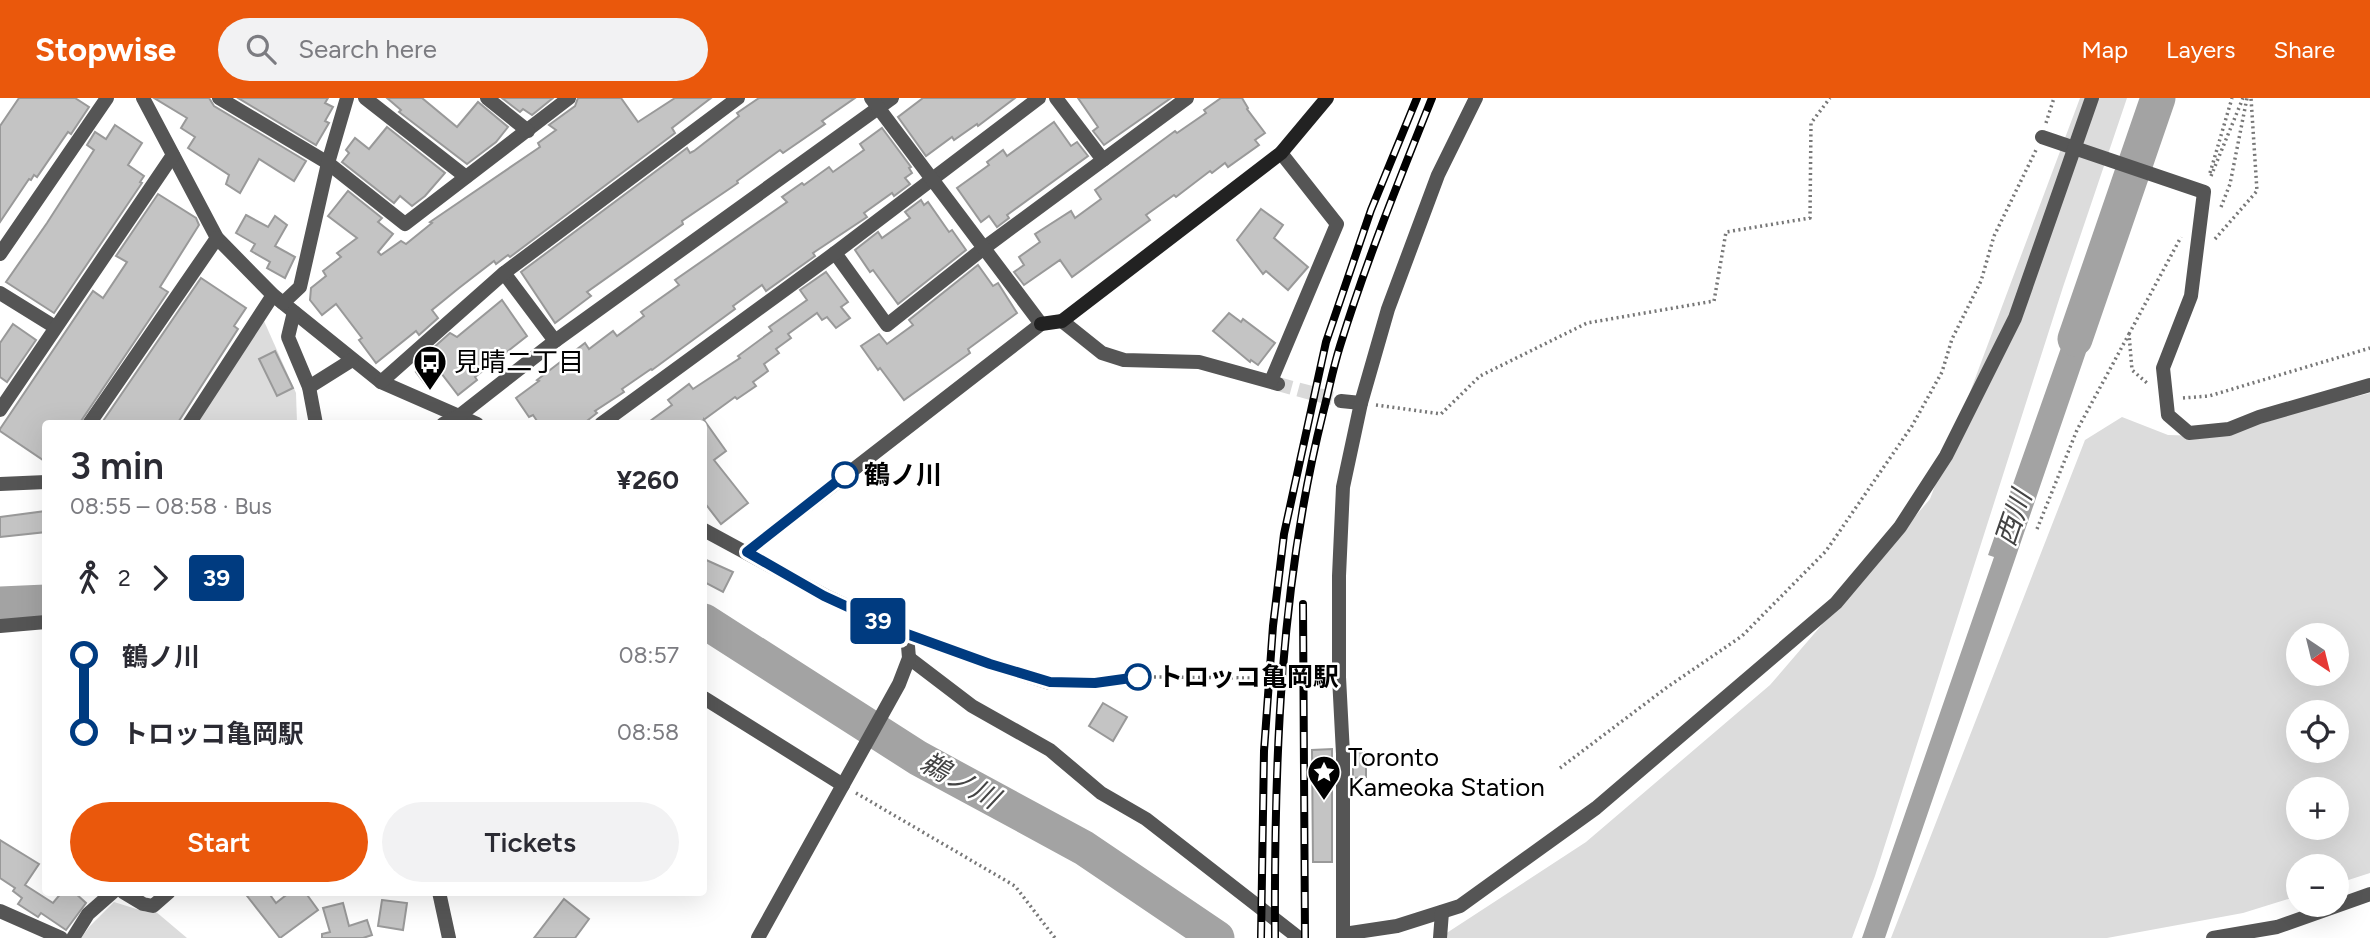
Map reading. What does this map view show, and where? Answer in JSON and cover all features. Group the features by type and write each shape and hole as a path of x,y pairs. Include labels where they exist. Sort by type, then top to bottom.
{"street":[{"path":"0,254 107,98"},
{"path":"144,98 217,238 283,303 381,382 468,420"},
{"path":"219,98 328,163 405,224 569,98"},
{"path":"192,420 283,303 300,287 328,163 347,98"},
{"path":"365,98 466,177"},
{"path":"487,98 528,131"},
{"path":"381,382 504,273 738,98"},
{"path":"451,420 874,103 892,98"},
{"path":"606,420 835,253 1039,98"},
{"path":"1056,98 1103,159"},
{"path":"835,253 887,325 984,248 1187,98"},
{"path":"747,552 1041,324 1062,321 1281,153 1327,98"},
{"path":"1476,98 1438,175 1388,309 1361,403 1343,487 1339,576 1343,936 1397,926 1460,906 1596,808 1836,603 1900,527 1947,456 2015,318 2079,149 2092,98"},
{"path":"874,103 1041,324"},
{"path":"2042,137 2204,192 2191,296 2163,368 2168,415 2189,433 2229,429 2259,417 2370,385"},
{"path":"1062,321 1102,353 1124,360 1199,362 1274,383 1337,224 1281,153"},
{"path":"0,410 173,155"},
{"path":"92,420 217,238"},
{"path":"504,273 555,341"},
{"path":"0,293 55,327"},
{"path":"283,303 288,337 309,387 315,420"},
{"path":"309,387 352,360"},
{"path":"1341,401 1361,403"},
{"path":"0,484 42,482"},
{"path":"707,532 824,596 907,634 1050,682 1095,683 1138,677"},
{"path":"0,626 42,622"},
{"path":"758,938 899,684 909,658 907,634"},
{"path":"909,658 972,706 1050,750 1101,793 1146,820 1300,938"},
{"path":"707,700 847,778"},
{"path":"2213,938 2277,927 2370,894"},
{"path":"74,938 88,914 108,896"},
{"path":"130,896 143,904 153,906 164,896"},
{"path":"440,896 449,938"},
{"path":"0,911 61,938"},
{"path":"1440,938 1442,912"}],"path":[{"path":"1361,403 1441,414 1480,376 1587,323 1714,301 1726,232 1810,218 1811,123 1830,98"},
{"path":"2050,111 2054,98"},
{"path":"2204,192 2232,98"},
{"path":"2204,192 2247,98"},
{"path":"2217,217 2230,184 2247,98"},
{"path":"2213,241 2257,191 2247,98"},
{"path":"1560,768 1666,688 1742,636 1826,551 1912,426 1942,372 1952,340 1981,281 1994,236 2042,137"},
{"path":"2037,529 2077,430 2185,229"},
{"path":"2129,334 2133,370 2165,399 2209,396 2370,348"},
{"path":"1138,677 1254,678"},
{"path":"847,778 1015,886 1055,938"}],"shaded area":[{"path":"2080,98 2127,98 2063,287 1875,876 1852,938 1439,938 1586,842 1770,685 1930,499"},
{"path":"264,321 296,393 297,420 195,420"},
{"path":"2370,393 2370,873 2349,880 2349,854 2286,854 2286,900 2243,913 2107,938 1891,938 2085,440 2122,417 2168,435 2204,436"},
{"path":"114,902 146,912 155,911 187,938 81,938"}],"water":[{"path":"2081,291 2105,297 1885,938 1862,938 1994,557 1988,555"}],"building":[{"path":"19,98 75,98 89,107 37,177 34,175 29,179 0,222 0,126"},
{"path":"154,98 209,98 214,106 306,161 294,181 259,159 240,193 226,184 229,175 188,148 195,137 181,128 187,118"},
{"path":"238,98 328,98 325,103 333,107 325,121 329,123 316,145"},
{"path":"387,98 422,98 457,127 478,102 508,127 496,142 467,164 399,112 401,110"},
{"path":"502,98 553,98 532,115 523,109 520,112"},
{"path":"578,98 621,98 638,122 675,98 711,98 672,128 675,133 510,257 508,255 496,264 494,261 459,288 432,310 438,318 419,335 416,331 376,363 359,340 362,338 336,304 322,315 310,300 311,288 326,276 323,271 341,257 337,253 357,238 328,216 348,191 382,218 378,222 393,234 378,252 381,255 401,241 406,244 432,223 430,222 540,147 538,143 556,130 549,125 575,106"},
{"path":"759,98 855,98 822,121 825,124 783,153 780,150 682,221 683,224 587,292 591,296 555,323 521,272 687,148 690,153 694,151 739,116 737,113"},
{"path":"923,98 1015,98 978,126 977,124 954,140 952,137 926,156 898,117"},
{"path":"1078,98 1171,98 1104,145 1093,131 1098,127"},
{"path":"1221,98 1242,98 1265,133 1255,140 1259,145 1228,167 1225,163 1176,197 1174,195 1146,215 1150,220 1072,277 1060,260 1024,285 1014,272 1024,265 1019,257 1040,242 1035,234 1071,211 1075,218 1101,199 1095,190 1175,131 1177,133 1206,113 1204,110"},
{"path":"1054,122 1071,146 1077,142 1088,156 1007,215 1009,218 997,227 989,216 981,222 957,188 989,165 987,162 1003,150 1007,156"},
{"path":"115,125 142,143 128,165 144,176 140,182 142,183 54,313 6,282 94,150 87,145 95,132 106,139"},
{"path":"387,127 445,173 425,196 412,206 400,196 394,203 342,162 349,153 346,150 355,138 369,149"},
{"path":"882,128 911,167 909,168 912,173 905,178 910,184 864,213 867,217 813,253 815,256 766,291 762,285 733,306 735,309 622,389 624,392 595,411 597,413 588,420 536,420 533,415 529,417 516,398 539,381 537,380 585,343 589,349 613,331 617,336 644,316 641,312 679,285 675,280 787,202 782,197 802,183 804,185 829,167 833,172 864,150 860,144"},
{"path":"158,194 196,218 199,225 160,287 168,292 82,420 42,420 42,459 0,429 93,291 103,298 127,262 116,256"},
{"path":"921,200 924,205 928,202 949,232 952,230 966,250 898,304 855,250 878,232 882,238 910,218 905,212"},
{"path":"1261,209 1283,225 1274,238 1308,267 1288,290 1266,271 1263,274 1237,240"},
{"path":"246,215 268,227 275,216 287,225 275,246 295,257 285,278 267,268 270,262 251,251 255,244 236,233"},
{"path":"978,265 993,286 998,283 1017,313 968,349 970,353 904,400 861,346 879,334 887,344 913,325 909,320"},
{"path":"826,272 848,302 841,307 850,318 836,328 827,317 822,320 817,313 788,334 791,338 776,349 779,353 764,364 768,371 753,382 756,386 737,399 735,397 703,420 651,420 672,405 668,400 689,384 693,389 740,358 738,356 772,331 769,327 807,300 800,290"},
{"path":"201,278 246,308 234,326 238,329 180,420 104,420"},
{"path":"502,300 527,336 475,377 477,380 458,395 441,373 426,385 416,372 436,357 431,350 450,333 457,337"},
{"path":"1229,313 1241,322 1243,319 1275,343 1258,365 1251,360 1250,362 1213,331"},
{"path":"13,324 36,340 7,382 0,377 0,343"},
{"path":"275,351 293,388 277,396 259,359"},
{"path":"707,424 726,451 714,460 748,503 721,524 707,506"},
{"path":"42,512 42,532 0,537 0,517"},
{"path":"707,560 733,572 723,592 707,584"},
{"path":"1103,703 1127,717 1113,741 1089,726"},
{"name":"トロッコ亀岡駅","path":"1332,749 1332,862 1313,862 1312,750"},
{"path":"1366,752 1366,777 1353,778 1353,753"},
{"path":"0,840 39,864 25,885 53,903 59,896 78,896 86,903 66,930 41,913 38,917 18,904 22,898 13,891 15,888 0,878"},
{"path":"247,896 271,896 276,903 285,896 308,896 318,910 280,938"},
{"path":"564,899 589,919 575,938 534,938"},
{"path":"382,900 407,903 403,930 378,926"},
{"path":"343,903 349,926 367,920 372,935 363,938 322,938 322,934 330,932 323,908"}],"waterway":[{"name":"西川","path":"2075,339 2158,98"},
{"name":"鵜ノ川","path":"0,604 42,602"},
{"name":"鵜ノ川","path":"707,623 918,758 1084,848 1217,938"}],"tunnel":[{"path":"1278,384 1341,401"}],"railway":[{"path":"1261,938 1264,751 1273,626 1284,534 1326,342 1371,210 1417,98"},
{"path":"1275,938 1276,805 1282,674 1297,543 1309,478 1335,363 1350,315 1383,221 1432,98"},
{"path":"1303,604 1305,938"}],"bus line":[{"name":"39","path":"845,475 747,552 824,596 907,634 990,664 1050,682 1095,683 1138,677"}],"place":[{"name":"見晴二丁目","path":"430,392"},
{"name":"鶴ノ川","path":"845,475"},
{"name":"トロッコ亀岡駅","path":"1138,677"},
{"name":"Toronto Kameoka Station","path":"1324,802"}]}
